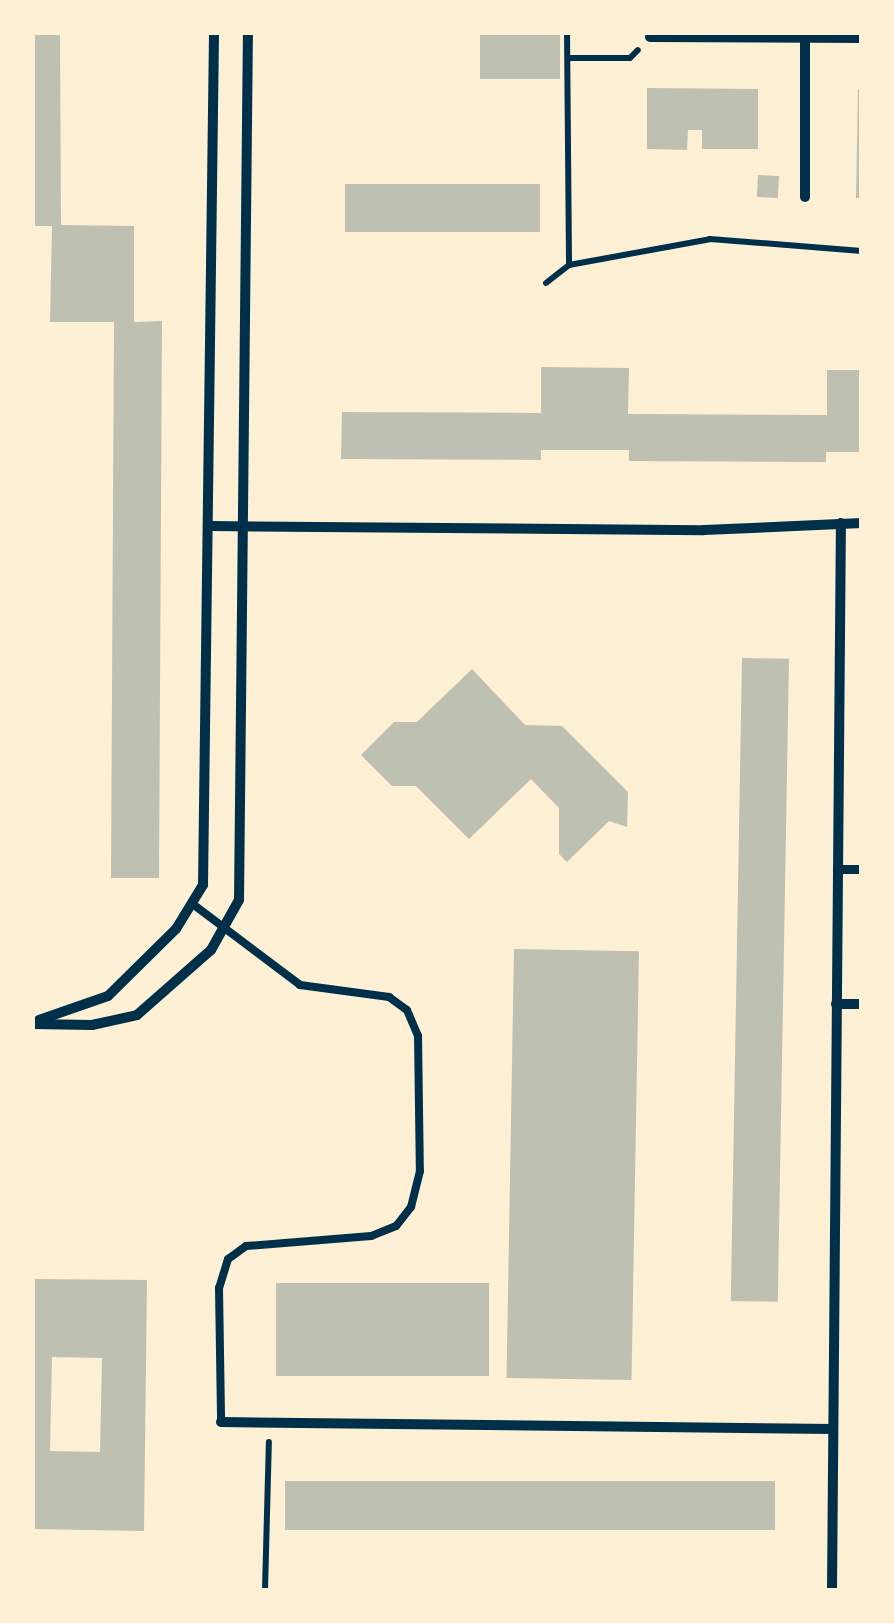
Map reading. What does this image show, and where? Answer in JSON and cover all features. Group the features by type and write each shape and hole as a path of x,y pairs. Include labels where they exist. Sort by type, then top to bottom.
{"street":[{"path":"32,1022 77,1012 108,996 194,906 206,871 214,32"},
{"path":"32,1022 92,1025 136,1015 177,984 227,926 243,878 248,32"},
{"path":"805,35 805,197"},
{"path":"650,37 862,38"},
{"path":"832,1590 841,523"},
{"path":"211,526 717,530 862,524"},
{"path":"838,869 862,869"},
{"path":"836,1004 862,1004"},
{"path":"221,1422 833,1429"}],"lane":[{"path":"194,906 227,926 300,985 389,996 407,1010 418,1036 420,1171 411,1207 396,1226 371,1236 246,1246 228,1260 219,1288 221,1422"}],"path":[{"path":"567,32 569,264"},
{"path":"568,58 630,58 650,37"},
{"path":"546,283 569,264 710,239 862,251"},
{"path":"265,1590 269,1423"}],"building":[{"path":"32,32 60,32 61,225 134,226 134,322 162,321 159,878 111,878 114,322 50,322 52,226 32,226"},
{"path":"480,32 560,32 560,79 480,79"},
{"path":"647,88 758,89 758,149 702,149 702,130 688,130 687,150 647,149"},
{"path":"858,89 862,89 862,198 856,198"},
{"path":"758,175 779,176 778,198 757,197"},
{"path":"345,184 540,184 540,232 345,232"},
{"path":"541,367 629,368 628,414 827,415 827,370 862,370 862,452 826,452 826,462 629,461 629,450 541,450 541,460 341,459 342,412 541,413"},
{"path":"742,658 789,659 778,1302 731,1301"},
{"path":"472,669 525,725 562,726 628,792 627,827 609,821 567,862 559,854 559,808 531,779 469,839 416,786 392,786 361,755 394,722 417,722"},
{"path":"514,949 639,951 631,1380 507,1378"},
{"path":"32,1279 147,1280 144,1531 32,1529","holes":["52,1357 102,1358 100,1452 50,1451"]},
{"path":"276,1283 489,1283 489,1376 276,1376"},
{"path":"285,1481 775,1481 775,1530 285,1530"}]}
